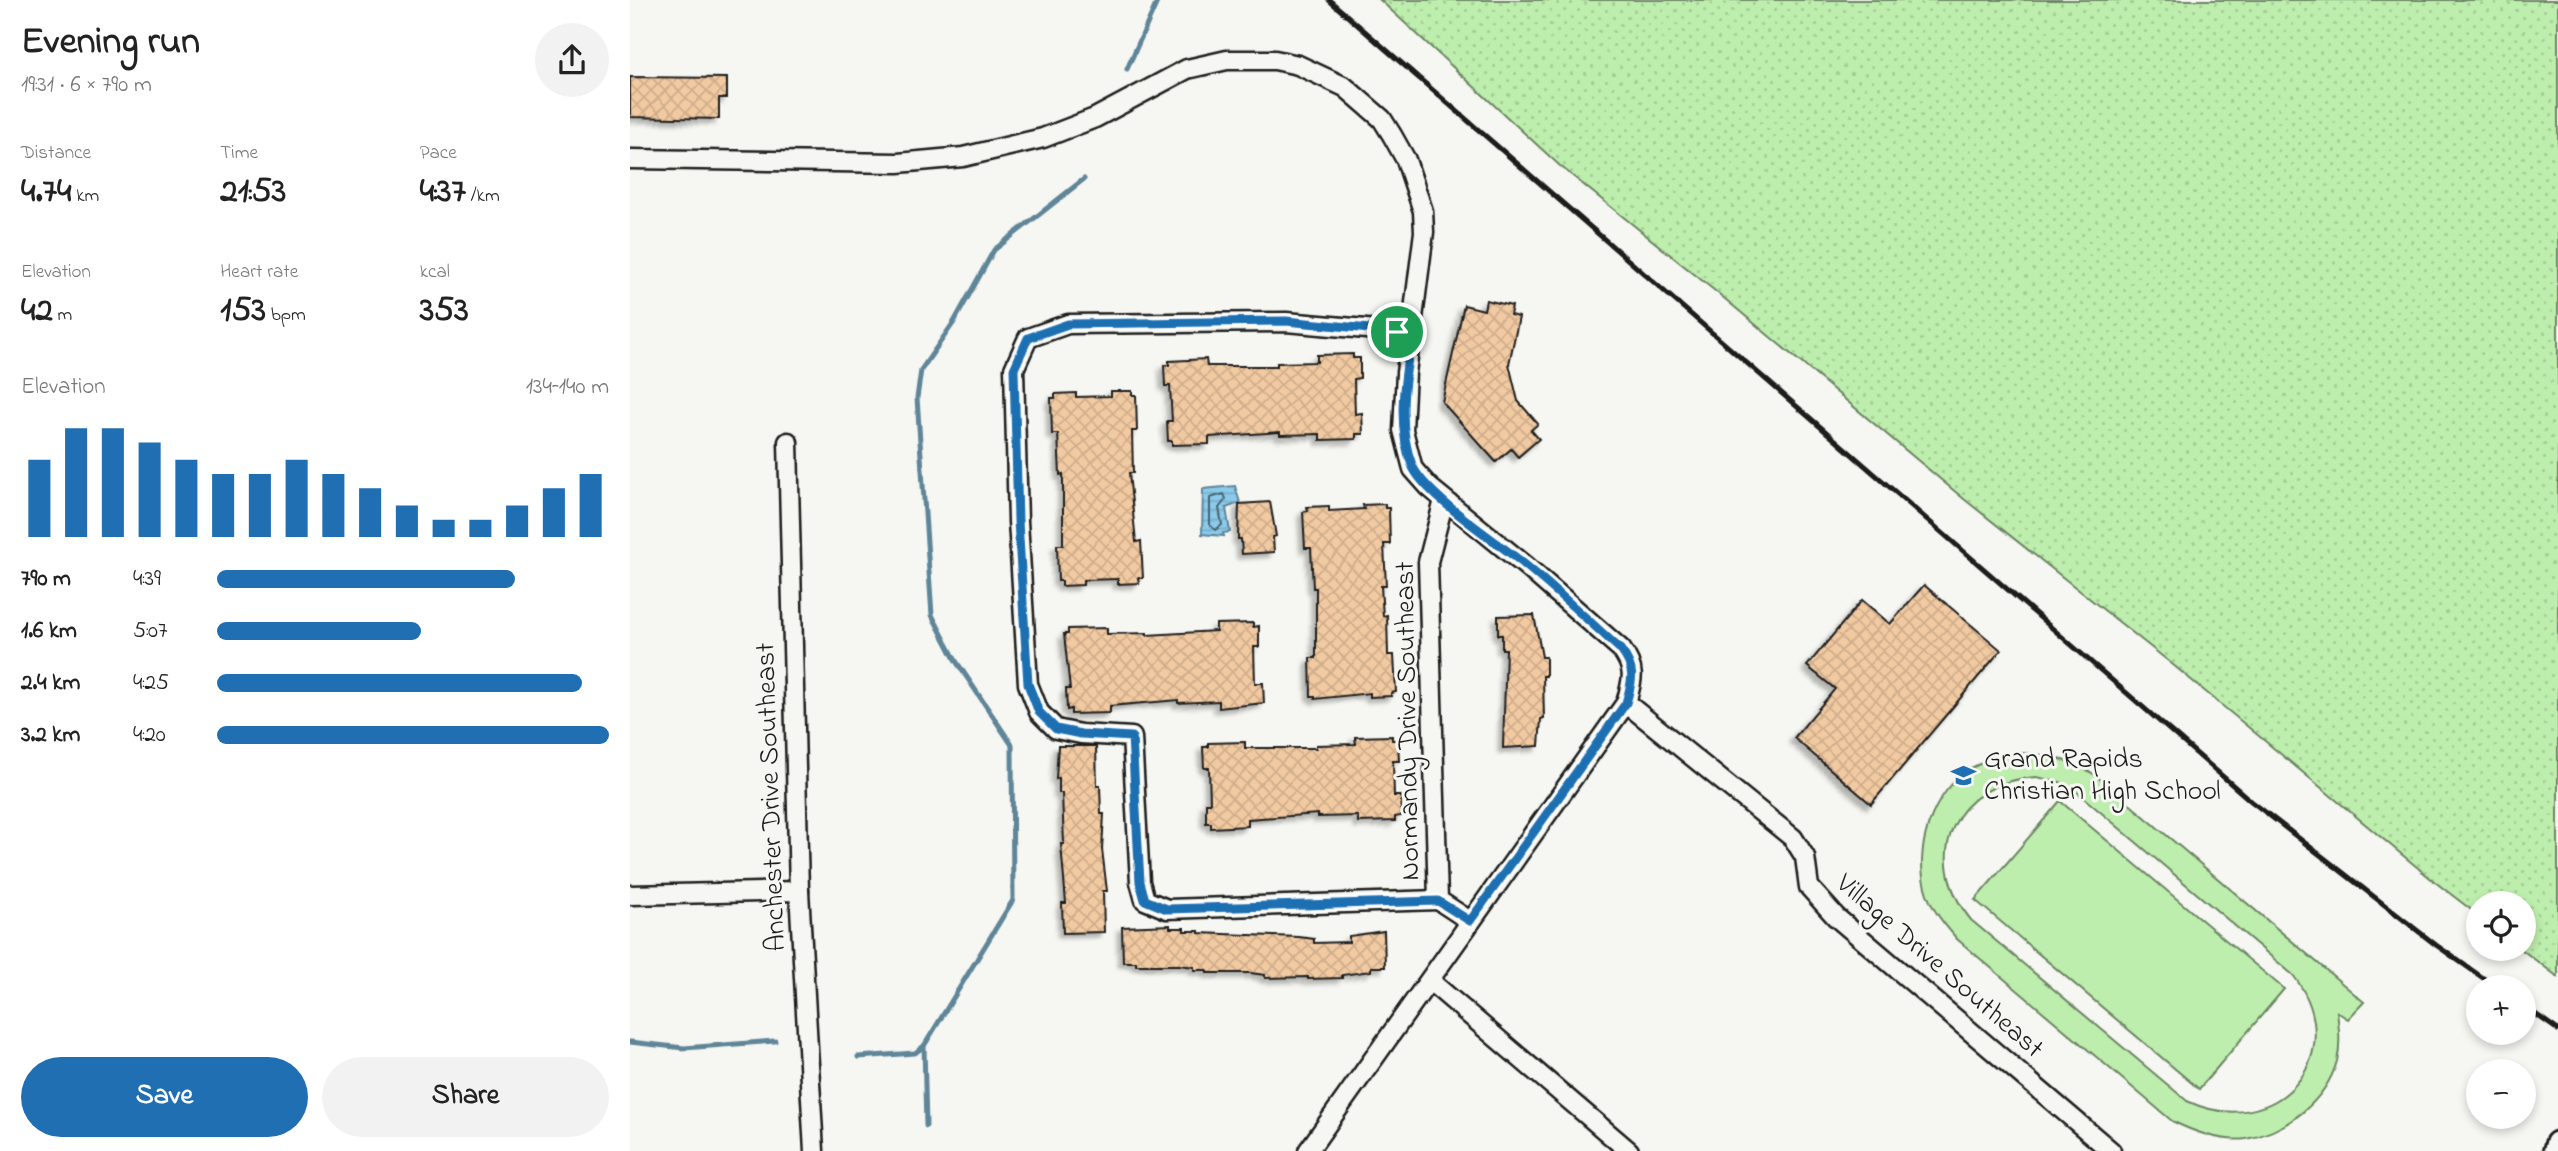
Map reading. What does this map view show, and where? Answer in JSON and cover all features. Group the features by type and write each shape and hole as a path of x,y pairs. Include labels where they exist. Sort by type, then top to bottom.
{"main road":[{"path":"2556,1151 2558,1144"}],"street":[{"path":"630,159 898,163 964,158 1043,138 1096,118 1147,88 1207,63 1275,60 1298,65 1345,86 1382,119 1406,160 1418,191 1424,232 1406,373 1404,430 1413,469 1444,500 1526,566 1620,649 1631,663 1632,681 1626,703 1308,1151"},
{"name":"Normandy Drive Southeast","path":"1412,333 1286,321 1068,324 1028,338 1014,369 1018,521 1028,684 1039,712 1056,729 1081,734 1132,737 1140,882 1145,900 1167,909 1438,901 1470,921"},
{"name":"Anchester Drive Southeast","path":"788,442 799,891 814,1151"},
{"name":"Normandy Drive Southeast","path":"1438,901 1428,562 1444,500"},
{"name":"Village Drive Southeast","path":"1626,703 1793,838 1805,858 1809,887 1836,917 2111,1151"},
{"path":"630,895 799,891"},
{"path":"1430,981 1629,1151"}],"green space":[{"path":"1380,0 2558,0 2558,977 2536,960 2536,891 2466,891 2466,906 2172,664 1964,499 1725,299 1559,165"},
{"path":"2023,753 2068,762 2094,774 2364,1002 2348,1019 2337,1012 2339,1043 2332,1076 2314,1101 2289,1122 2261,1135 2237,1140 2208,1135 2172,1121 1957,939 1936,912 1927,894 1922,860 1924,842 1936,807 1957,779 1971,768 1996,758","holes":["2036,777 2060,782 2078,793 2293,975 2310,1005 2315,1034 2310,1061 2297,1083 2276,1100 2250,1110 2220,1111 2187,1101 1971,920 1956,896 1948,871 1947,848 1954,826 1966,808 1984,792 2008,782"]},
{"path":"2060,801 2284,989 2199,1089 1975,900"}],"water":[{"path":"1235,486 1240,503 1226,508 1230,532 1223,533 1224,536 1202,534 1203,489"}],"building":[{"path":"630,77 727,78 727,98 719,98 719,119 630,117"},
{"path":"1486,300 1512,306 1510,315 1519,317 1509,364 1518,401 1538,424 1531,430 1539,439 1518,457 1511,449 1496,462 1442,402 1464,305 1484,310"},
{"path":"1353,354 1353,358 1360,358 1360,378 1354,379 1355,414 1362,413 1363,434 1356,434 1356,439 1320,440 1320,434 1280,435 1280,432 1209,437 1209,444 1172,445 1172,441 1168,441 1167,421 1172,421 1170,386 1165,386 1164,365 1169,365 1169,361 1206,359 1207,366 1277,366 1277,363 1317,362 1317,355"},
{"path":"1111,391 1132,391 1132,395 1136,395 1137,431 1132,431 1133,473 1129,473 1136,542 1141,541 1143,578 1138,578 1139,583 1118,584 1118,579 1083,580 1083,585 1062,586 1062,581 1058,581 1057,545 1063,545 1063,474 1060,475 1058,434 1052,434 1051,398 1055,398 1055,394 1076,393 1076,397 1111,396"},
{"path":"1270,502 1276,536 1273,537 1274,552 1242,554 1241,539 1238,539 1239,504"},
{"path":"1385,504 1385,508 1389,508 1390,544 1384,544 1386,586 1381,586 1383,616 1387,615 1388,655 1394,655 1396,692 1391,693 1391,696 1370,697 1370,693 1315,699 1315,696 1311,696 1310,658 1316,658 1316,588 1313,588 1311,548 1305,548 1303,512 1308,511 1307,507 1329,506 1329,511 1364,509 1363,505"},
{"path":"1924,585 2001,650 1871,804 1794,738 1835,689 1807,666 1862,600 1890,624"},
{"path":"1534,615 1542,657 1546,657 1546,676 1543,676 1544,718 1541,719 1539,746 1503,748 1506,649 1502,649 1502,635 1498,635 1498,616"},
{"path":"1253,623 1253,627 1259,626 1259,647 1254,647 1255,683 1263,683 1264,703 1219,708 1219,701 1178,703 1178,700 1110,706 1110,713 1071,714 1071,709 1067,710 1066,689 1070,689 1064,634 1068,634 1068,629 1107,628 1107,634 1147,635 1216,631 1216,624"},
{"path":"1392,736 1392,740 1398,740 1399,761 1393,761 1394,796 1401,796 1401,816 1395,817 1395,821 1358,822 1358,816 1318,817 1318,814 1248,819 1248,826 1211,828 1211,823 1206,823 1206,803 1210,803 1209,768 1204,768 1203,747 1208,747 1208,743 1245,742 1245,748 1316,748 1316,745 1356,744 1355,737"},
{"path":"1058,746 1096,746 1097,786 1100,786 1101,814 1104,814 1102,849 1107,891 1103,891 1104,932 1063,933 1062,903 1066,903 1061,844 1064,844 1062,793 1059,793 1059,778 1056,779"},
{"path":"1170,925 1170,928 1184,928 1184,931 1199,933 1299,937 1314,939 1314,943 1349,942 1349,936 1384,931 1385,967 1371,967 1371,971 1342,975 1342,978 1308,979 1265,978 1265,975 1250,973 1207,973 1207,970 1194,970 1194,967 1179,965 1136,965 1136,962 1123,962 1122,927"}],"waterway":[{"path":"1127,69 1158,0"},
{"path":"926,1126 924,1046 1013,900 1012,745 956,661 932,615 917,398 921,370 954,322 994,250 1084,179"},
{"path":"630,1042 684,1048 775,1041"},
{"path":"858,1057 915,1053 924,1046"}],"railway":[{"path":"1329,0 2251,801 2436,945 2479,975"},
{"path":"2536,1014 2558,1030"}],"place":[{"name":"Grand Rapids Christian High School","path":"1964,776"}],"route":[{"path":"1286,321 1397,332 1412,333 1406,373 1404,430 1413,469 1429,488 1526,566 1620,649 1631,663 1632,681 1626,703 1470,921 1438,901 1167,909 1145,900 1140,882 1132,737 1081,734 1056,729 1039,712 1028,684 1018,521 1014,369 1028,338 1068,324 1286,321"}]}
